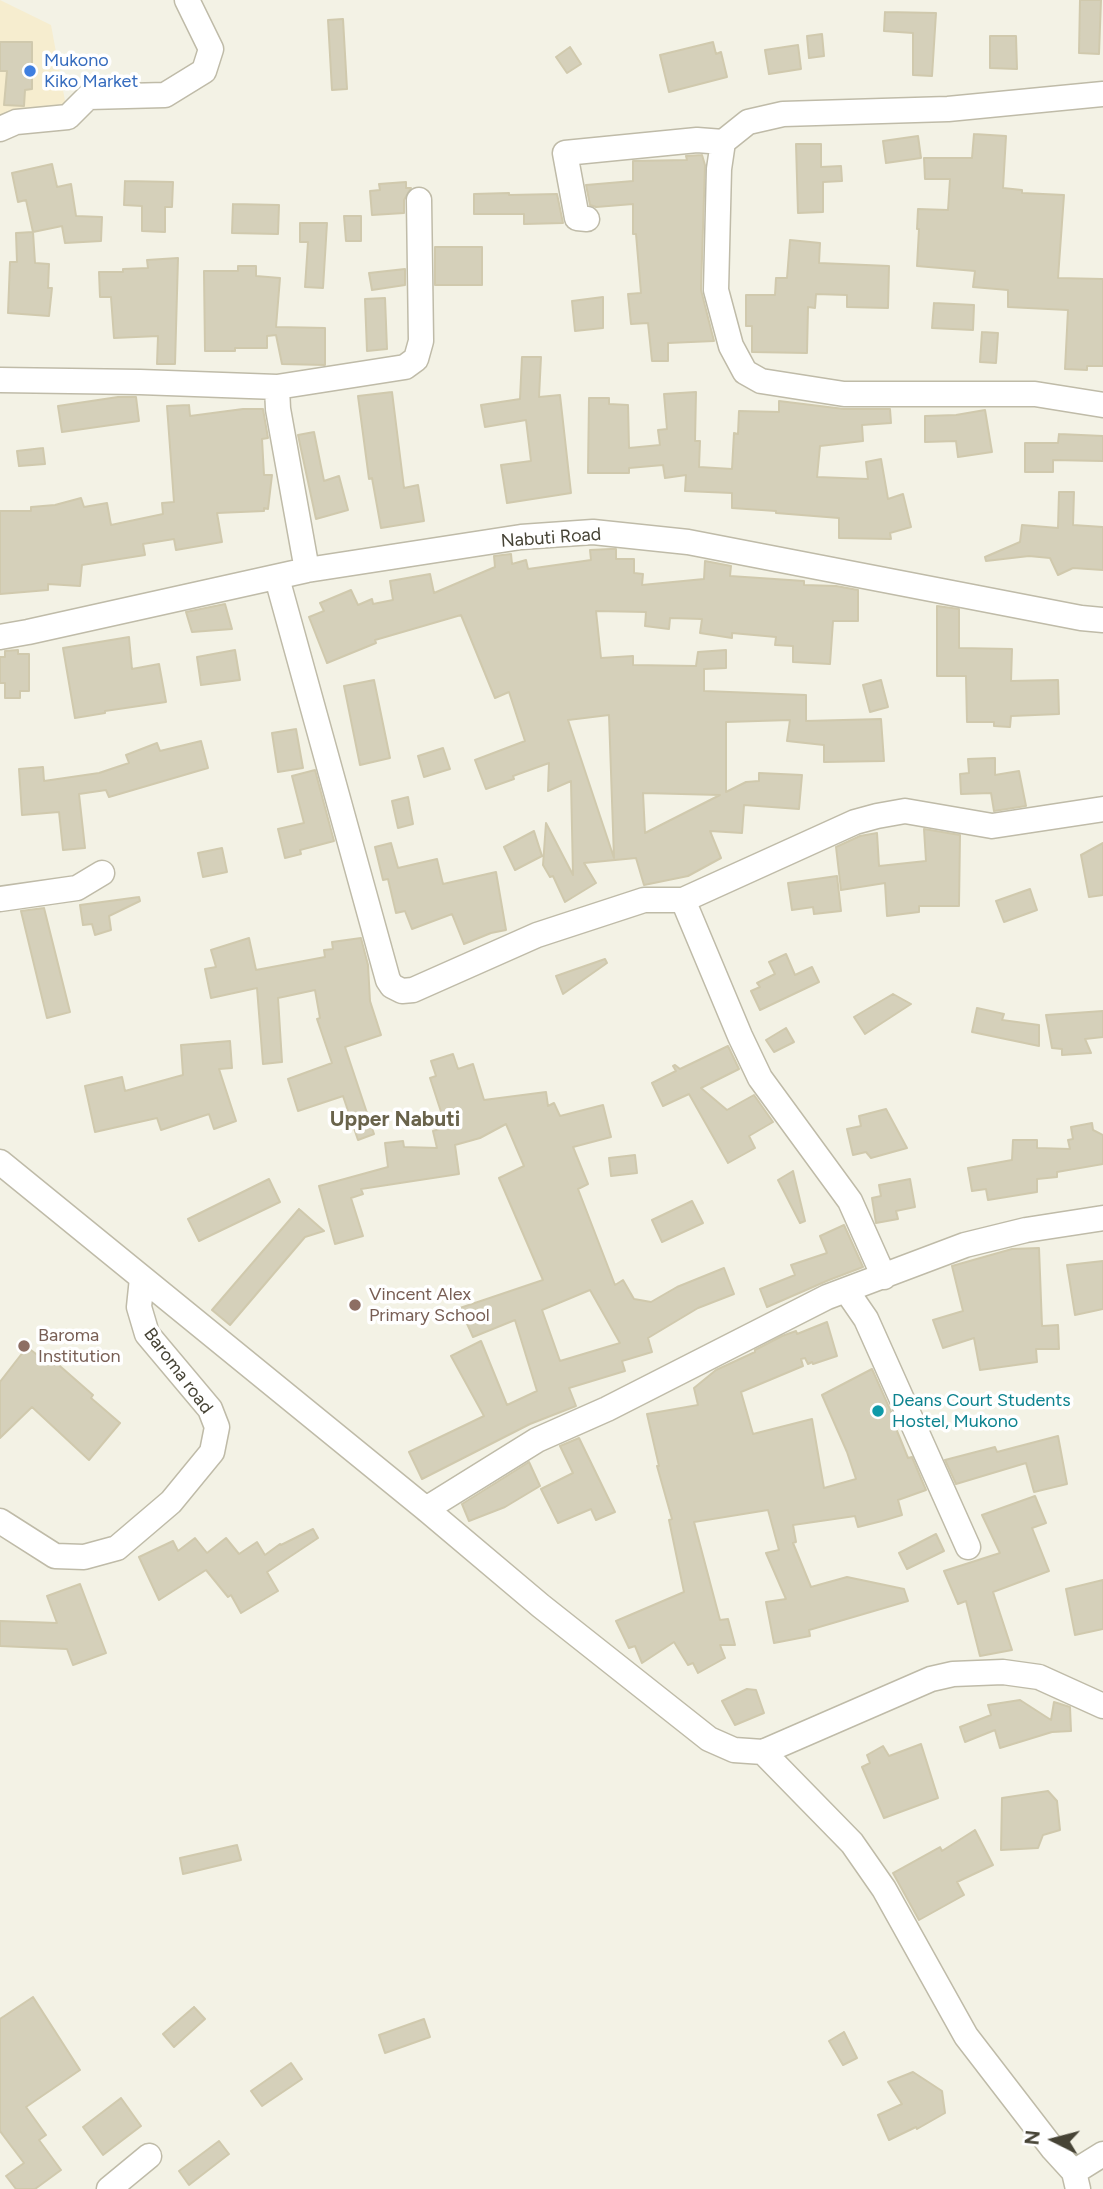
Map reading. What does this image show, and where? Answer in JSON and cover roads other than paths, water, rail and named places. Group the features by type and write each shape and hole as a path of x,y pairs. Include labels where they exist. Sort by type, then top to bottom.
{"street":[{"path":"0,129 16,122 68,117 88,97 165,95 204,71 211,49 187,0"},
{"path":"1103,94 948,109 783,114 748,122 723,142 719,169 716,290 731,346 745,372 761,381 844,394 1035,394 1103,405"},
{"path":"587,219 577,218 565,153 697,140 723,142"},
{"path":"0,380 277,387 405,367 416,359 421,341 419,200"},
{"path":"277,387 278,409 307,570"},
{"name":"Nabuti Road","path":"0,636 307,570 521,537 593,532 688,542 1103,620"},
{"path":"277,578 388,980 391,986 402,991 413,990 537,934 643,900 683,900 855,822 877,816 905,811 992,826 1103,809"},
{"path":"0,899 77,888 102,873"},
{"path":"683,900 760,1078 850,1201 884,1277"},
{"path":"0,1162 541,1606 709,1739 734,1750 763,1752 931,1679 953,1674 1003,1672 1039,1677 1103,1706"},
{"path":"426,1509 537,1440 607,1409 827,1297 965,1245 1026,1230 1103,1218"},
{"name":"Baroma road","path":"0,1521 55,1556 84,1557 117,1548 171,1502 212,1452 216,1427 211,1409 147,1334 139,1307 142,1278"},
{"path":"846,1290 866,1319 968,1547"},
{"path":"763,1752 852,1843 884,1889 966,2036 1076,2181 1103,2154"},
{"path":"109,2189 149,2156"}],"place":[{"name":"Mukono Kiko Market","path":"30,71"},
{"name":"Vincent Alex Primary School","path":"355,1305"},
{"name":"Baroma Institution","path":"24,1346"},
{"name":"Deans Court Students Hostel, Mukono","path":"878,1411"}],"district":[{"name":"Upper Nabuti","path":"395,1120"}]}
